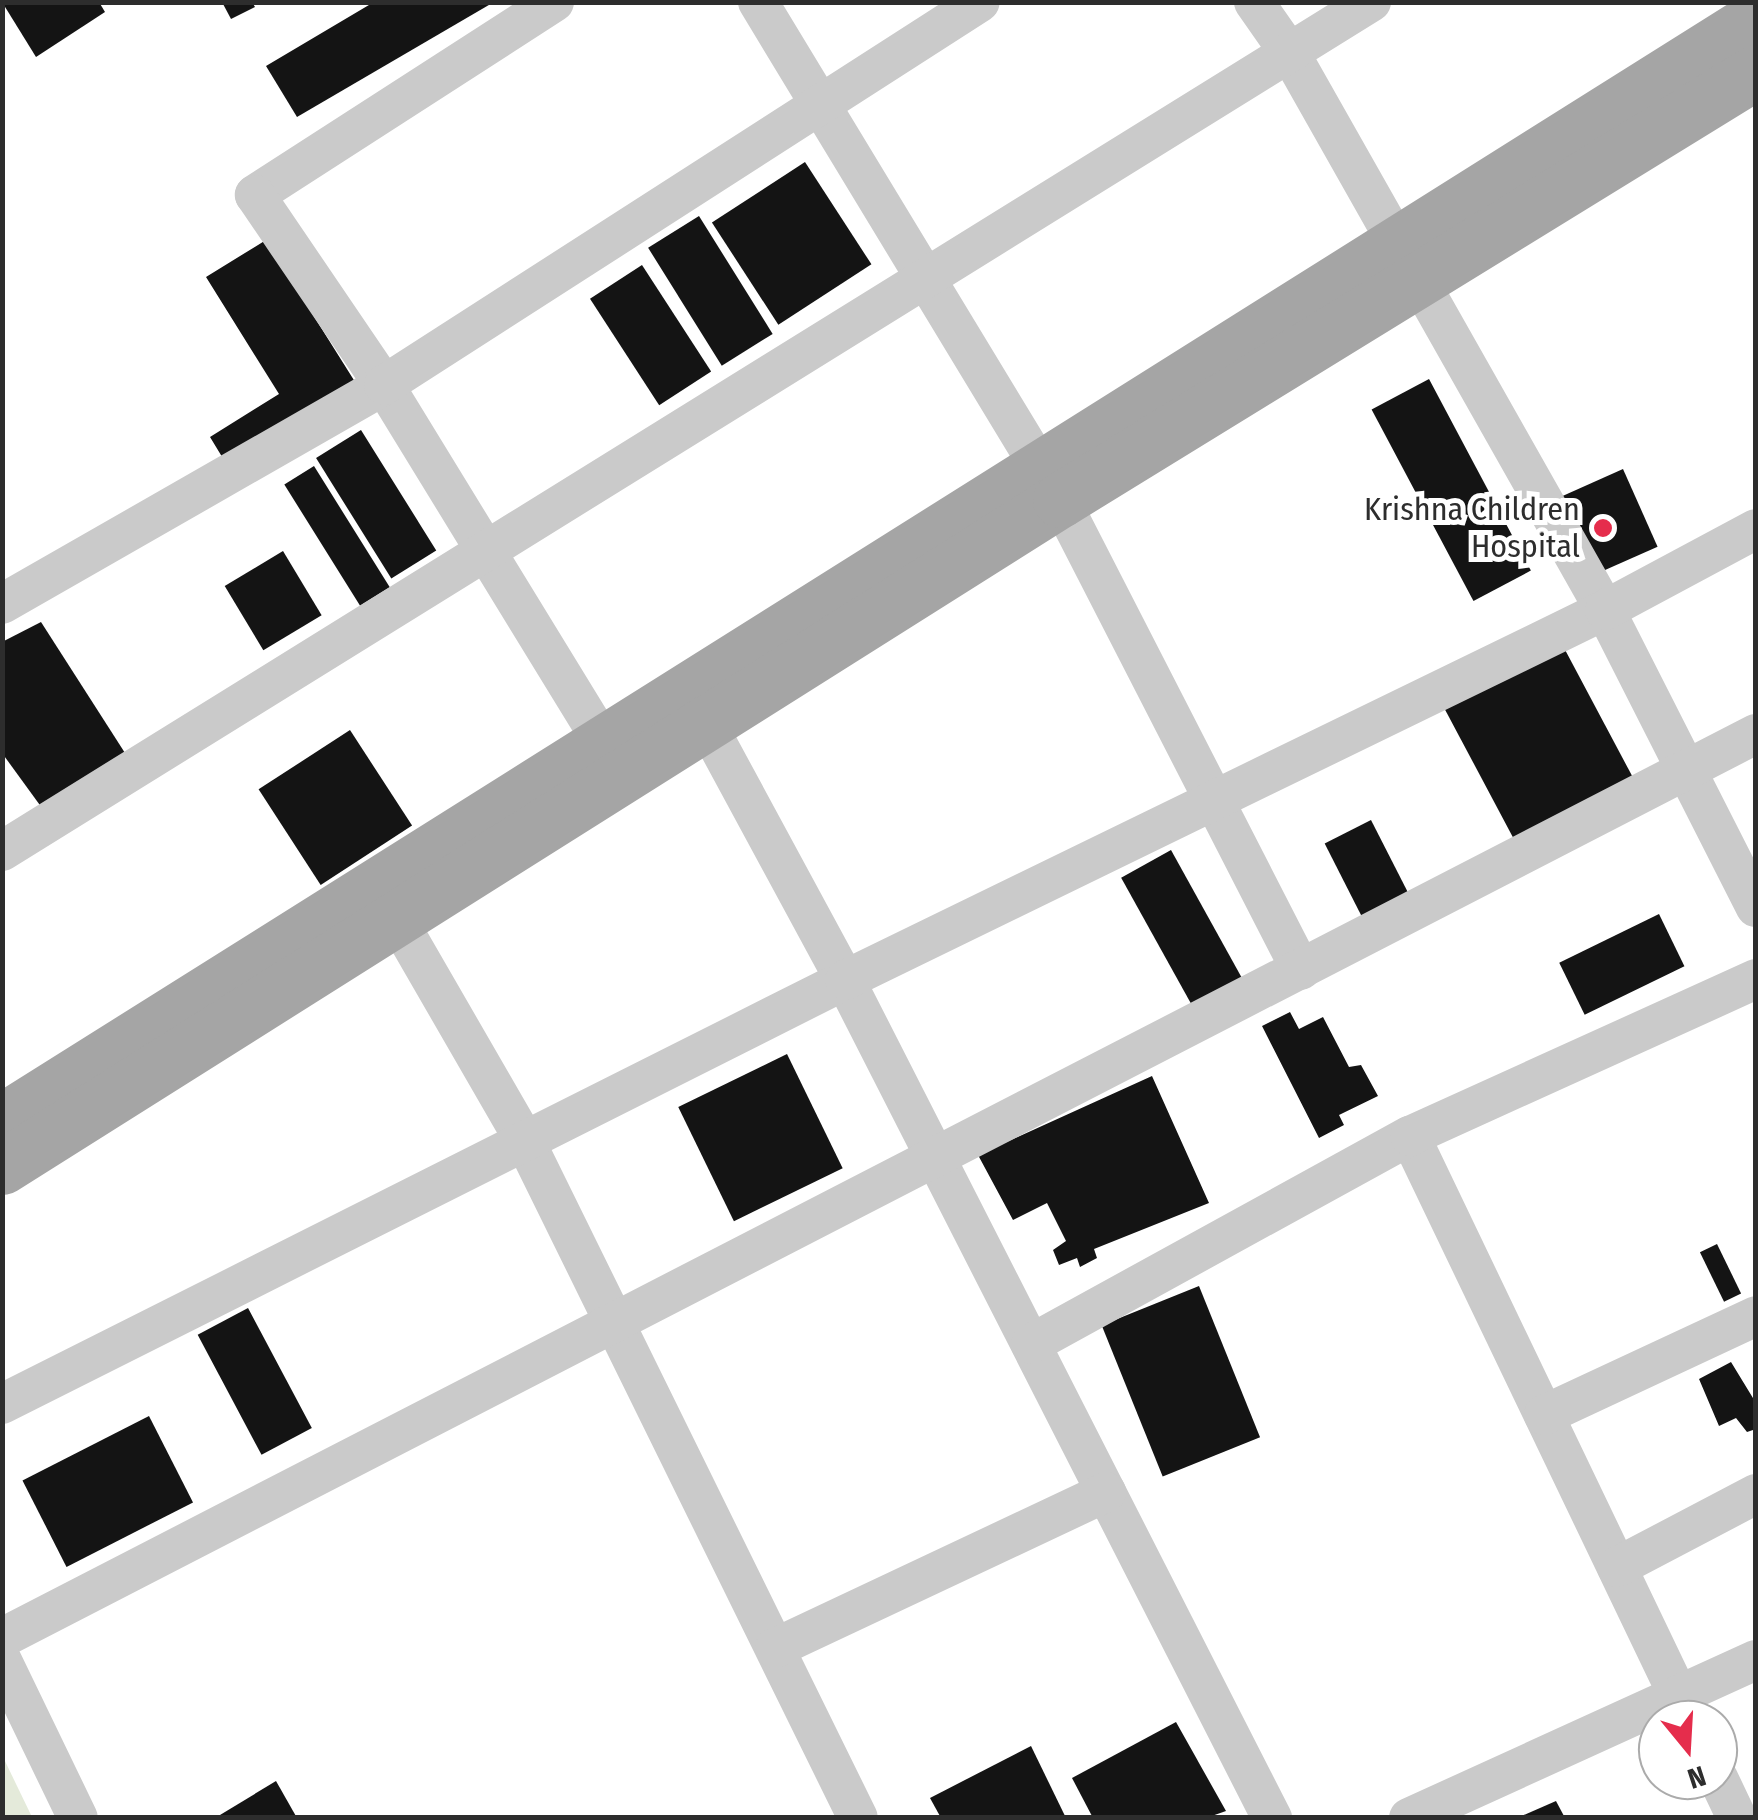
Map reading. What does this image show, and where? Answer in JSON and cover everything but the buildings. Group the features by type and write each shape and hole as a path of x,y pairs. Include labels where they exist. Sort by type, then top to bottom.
{"main road":[{"path":"2,1167 388,904 1050,484 1408,262 1744,67"},
{"path":"614,761 707,725 1050,484"},
{"path":"2,1122 388,904"}],"street":[{"path":"554,2 255,195 384,384 614,761"},
{"path":"758,2 1050,484 1301,970"},
{"path":"2,604 384,384 980,2"},
{"path":"1254,2 1291,55 1605,610 1756,908"},
{"path":"2,852 928,282 1371,2"},
{"path":"2,1404 845,980 1605,610 1756,529"},
{"path":"707,725 845,980 1272,1818"},
{"path":"2,1638 615,1326 1756,734"},
{"path":"388,904 525,1141 858,1818"},
{"path":"1031,1344 1410,1136 1756,980"},
{"path":"1410,1136 1681,1700"},
{"path":"1544,1414 1756,1316"},
{"path":"775,1648 1106,1492"},
{"path":"1617,1567 1756,1494"},
{"path":"1695,1700 1756,1660"},
{"path":"2,1661 78,1818"},
{"path":"1409,1818 1638,1726"}],"green space":[{"path":"3,1757 32,1817 3,1817"}],"place":[{"name":"Krishna Children Hospital","path":"1603,528"}]}
